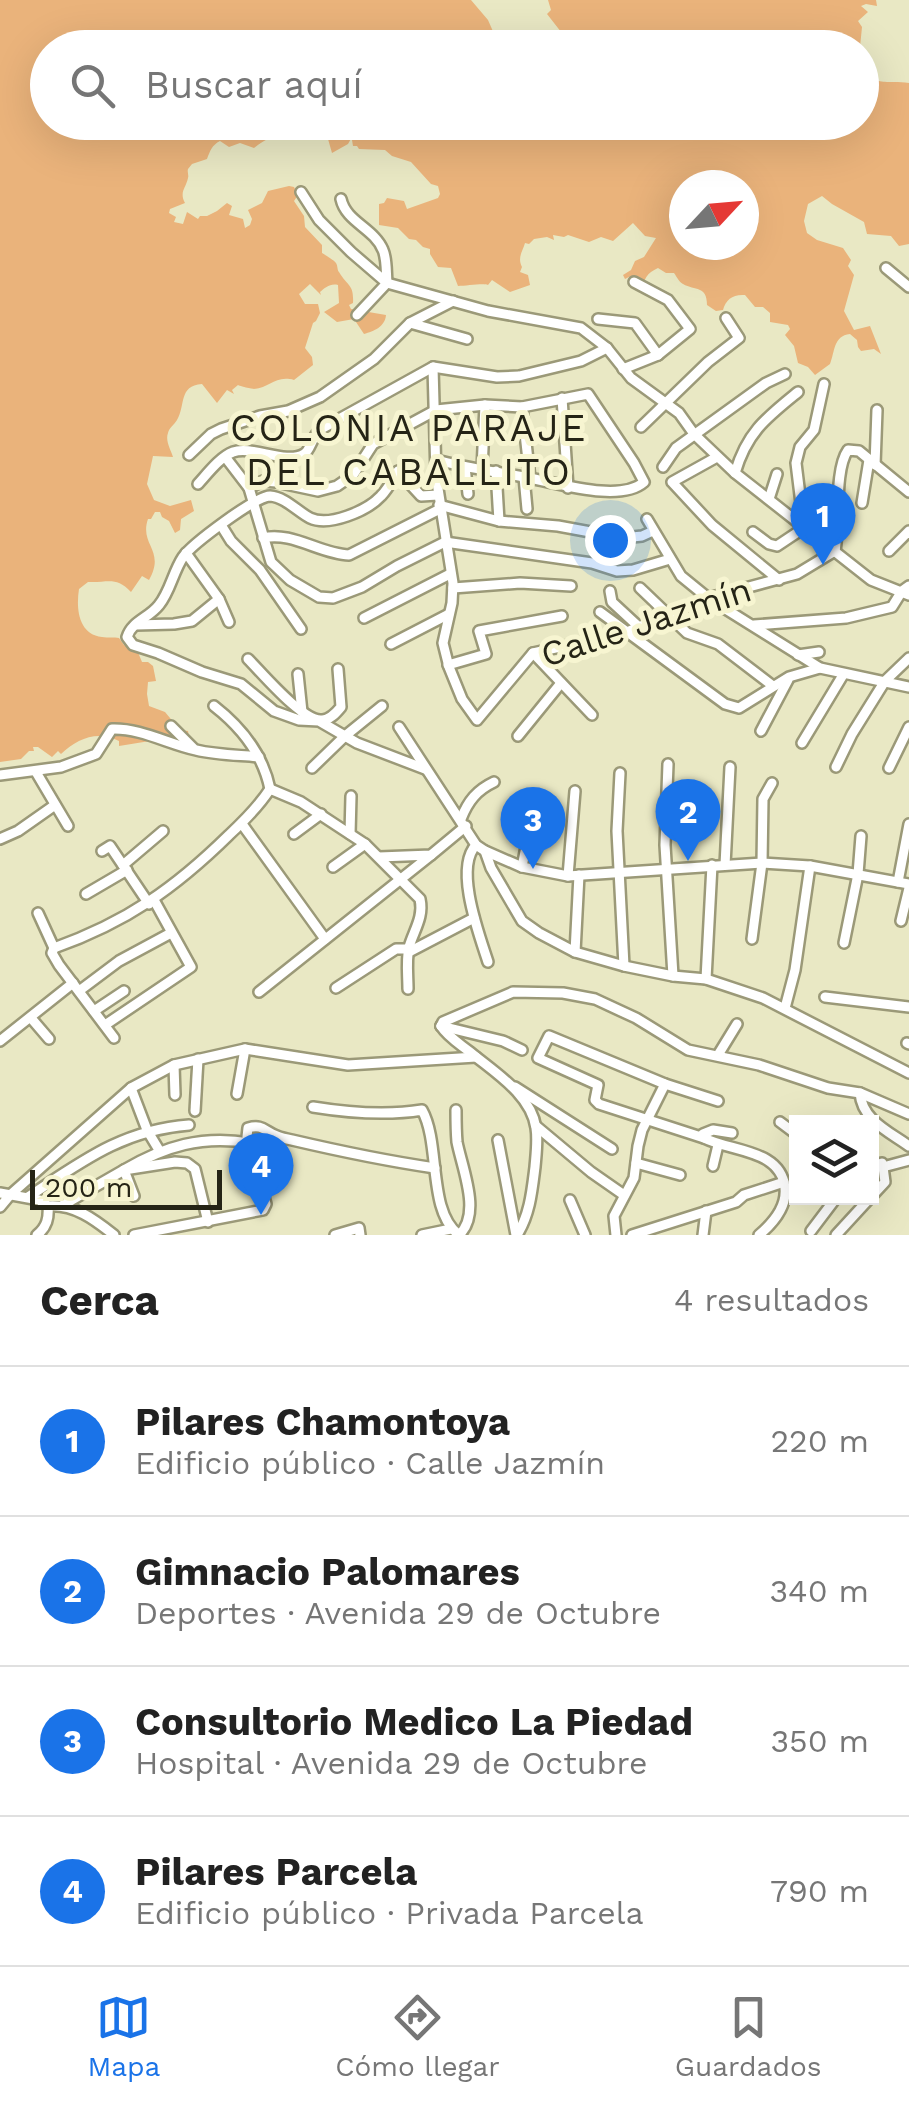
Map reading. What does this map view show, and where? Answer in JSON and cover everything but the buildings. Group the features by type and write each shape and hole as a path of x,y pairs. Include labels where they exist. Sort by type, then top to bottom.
{"street":[{"path":"301,192 320,220 387,283 488,311 581,328 607,348 631,378 678,413 735,473 871,580 907,591 892,607 846,618 752,625"},
{"path":"341,199 344,210 377,240 385,253 387,283 356,315"},
{"path":"886,268 909,287"},
{"path":"623,369 658,355 690,329 668,300 634,282"},
{"path":"189,454 221,429 260,416 288,412 320,396 374,359 410,323 454,301"},
{"path":"641,426 739,338 726,318"},
{"path":"598,320 636,323 658,355"},
{"path":"410,323 467,339"},
{"path":"198,484 229,452 304,454 312,436 322,429 433,367 497,377 519,376 581,361 607,348"},
{"path":"433,367 439,503 452,588 443,643 448,665 486,654 480,631 562,616"},
{"path":"663,467 676,448 694,434 784,374"},
{"path":"804,528 796,463 800,448 814,430 824,384"},
{"path":"735,473 742,451 760,423 798,392"},
{"path":"249,488 263,481 318,491 337,486 353,475 373,444 436,410 485,405 522,407 588,394 644,482 632,489 568,488 436,460"},
{"path":"562,398 568,488"},
{"path":"482,469 485,405"},
{"path":"522,407 527,509"},
{"path":"862,503 872,463 877,410"},
{"path":"835,551 840,474 848,450 853,449 909,492"},
{"path":"717,457 672,482 712,525 778,580"},
{"path":"226,458 255,501 271,562 290,580 319,597 334,598 362,587 445,542 592,562 617,570 633,570 670,559"},
{"path":"388,460 421,496 498,520 624,538 653,531"},
{"path":"465,467 468,494"},
{"path":"338,668 342,707 323,720 299,720 274,711 234,681 133,646 127,637 134,625 160,604 186,553 255,501 268,496 279,498 313,520 328,520 371,505 398,471"},
{"path":"496,472 498,520"},
{"path":"770,499 777,474"},
{"path":"263,538 282,536 349,556 439,503"},
{"path":"647,519 681,576 708,598 820,668 909,687"},
{"path":"221,525 260,570 301,628"},
{"path":"753,532 768,544 778,546 804,528"},
{"path":"889,551 909,531"},
{"name":"Calle Jazmín","path":"448,665 462,699 478,720 533,653 627,632 708,598 814,566 835,551"},
{"path":"186,553 219,599 228,622"},
{"path":"364,618 450,574"},
{"path":"452,588 520,582 571,586"},
{"path":"640,588 692,636 718,644 773,686"},
{"path":"610,591 612,602 639,627"},
{"path":"134,625 192,621 219,599"},
{"path":"600,612 725,704 739,708 789,677 820,668"},
{"path":"391,644 449,614"},
{"path":"798,655 818,652"},
{"path":"533,653 592,715"},
{"path":"836,766 885,681 909,658"},
{"path":"248,660 302,712 323,720 357,743 425,769"},
{"path":"298,674 302,712"},
{"path":"802,743 843,675"},
{"path":"761,732 789,677"},
{"path":"518,736 561,682"},
{"path":"54,948 152,902 242,824 270,789 259,757 214,706"},
{"path":"312,768 382,706"},
{"path":"171,726 195,750"},
{"path":"399,726 480,848 522,921 539,933 574,952 624,966 728,985 785,1008 909,1073"},
{"path":"889,768 909,728"},
{"path":"0,777 61,767 96,754 112,729 195,750 259,757"},
{"path":"668,764 666,868 673,976"},
{"path":"726,864 730,767"},
{"path":"36,772 68,826"},
{"path":"620,773 617,815 624,966"},
{"path":"259,992 432,854 463,823 467,803 494,782"},
{"path":"752,939 762,864 763,799 772,783"},
{"path":"270,789 301,802 365,844 422,904 409,951 408,990"},
{"path":"574,952 575,790"},
{"path":"350,834 351,796"},
{"path":"0,839 55,805"},
{"path":"294,834 321,814"},
{"path":"522,867 532,816"},
{"path":"242,824 325,939"},
{"path":"901,921 909,824"},
{"path":"86,894 125,867 162,831"},
{"path":"844,943 861,836"},
{"path":"333,866 365,844"},
{"path":"102,850 110,846 152,902 190,967 105,1025"},
{"path":"488,962 468,891 471,849 480,848 522,867 574,876 762,864 810,866 905,885"},
{"path":"379,857 432,854"},
{"path":"706,979 712,865"},
{"path":"785,1008 795,970 810,866"},
{"path":"38,912 54,948 53,956 114,1038"},
{"path":"336,988 396,949 409,951 474,918"},
{"path":"1,1038 76,987 171,933"},
{"path":"94,1011 124,991"},
{"path":"441,1026 513,992 563,993 596,999 688,1050 860,1093 909,1114"},
{"path":"825,997 909,1007"},
{"path":"31,1018 50,1039"},
{"path":"718,1055 737,1024"},
{"path":"441,1026 503,1041 522,1050"},
{"path":"441,1026 505,1080 612,1150"},
{"path":"718,1101 665,1084 548,1036 538,1058 598,1085 596,1100 600,1104 764,1157 781,1170 789,1190"},
{"path":"0,1208 5,1194 130,1088 174,1065 245,1049 348,1066 476,1057"},
{"path":"237,1094 245,1049"},
{"path":"195,1111 198,1059"},
{"path":"174,1065 175,1095"},
{"path":"505,1080 523,1100 536,1126 624,1196"},
{"path":"616,1235 614,1216 634,1178 647,1118 665,1084"},
{"path":"130,1088 159,1150"},
{"path":"860,1093 866,1115 909,1146"},
{"path":"314,1107 380,1114 422,1110 431,1130 443,1214 456,1233"},
{"path":"422,1235 456,1233 467,1226 469,1202 458,1148 456,1110"},
{"path":"780,1122 789,1129"},
{"path":"28,1196 94,1153 147,1130 188,1125"},
{"path":"134,1235 263,1210 266,1204 247,1137 248,1128 255,1126 294,1140 435,1168"},
{"path":"517,1235 531,1200 536,1126"},
{"path":"704,1138 706,1131 732,1132"},
{"path":"5,1194 28,1196 48,1206 63,1205 174,1145 228,1140 250,1143"},
{"path":"498,1140 517,1235"},
{"path":"713,1166 718,1145"},
{"path":"884,1167 909,1160"},
{"path":"124,1170 188,1162 195,1169 208,1222"},
{"path":"636,1163 680,1174"},
{"path":"879,1164 884,1167 885,1182 879,1188"},
{"path":"124,1170 134,1196"},
{"path":"638,1234 784,1182"},
{"path":"759,1235 789,1196"},
{"path":"570,1200 584,1235"},
{"path":"63,1205 114,1235"},
{"path":"811,1231 831,1205"},
{"path":"836,1235 864,1205"},
{"path":"37,1235 49,1217 48,1206"},
{"path":"702,1235 706,1211"},
{"path":"335,1235 359,1228 360,1235"}],"shaded area":[{"path":"0,0 471,0 492,30 30,30 30,140 266,140 254,148 240,143 229,147 220,141 207,159 192,164 183,193 185,203 170,209 169,213 176,217 174,222 183,224 187,212 198,219 207,216 227,203 232,206 229,215 243,219 245,228 252,219 248,210 262,203 268,191 294,187 298,195 294,201 304,216 305,227 322,245 322,253 336,263 351,289 351,309 386,315 384,323 364,334 354,319 337,322 324,312 339,303 338,285 328,286 321,295 310,284 299,294 305,304 318,304 320,313 305,348 313,365 294,380 282,379 254,389 238,385 232,390 234,394 227,390 217,403 202,384 189,388 167,436 173,457 153,456 147,484 154,500 170,506 191,500 194,511 181,519 180,530 175,533 160,512 148,519 147,535 155,561 149,580 142,576 131,592 111,581 88,582 79,589 83,626 94,635 119,638 124,645 137,650 142,662 153,666 156,681 148,682 149,706 165,712 180,730 188,731 190,743 156,740 119,746 119,741 95,736 52,757 38,747 21,759 0,762"},
{"path":"548,0 876,0 877,6 861,6 868,12 858,21 862,30 560,30 547,14 551,10"},
{"path":"879,81 909,83 909,244 899,246 891,236 867,234 864,222 822,196 808,204 804,221 807,233 843,248 851,260 848,266 854,275 844,311 854,330 870,326 881,354 874,349 861,351 857,340 850,334 844,335 830,364 815,375 798,363 794,346 785,335 790,329 788,325 770,322 770,313 755,307 745,295 731,298 723,310 716,311 707,305 703,291 658,268 646,277 643,291 631,283 631,276 625,279 623,275 644,257 656,238 645,236 633,223 613,241 601,237 589,242 553,235 554,240 547,237 525,243 520,272 528,275 530,285 510,292 492,280 488,285 458,286 451,268 438,267 430,249 409,239 398,228 379,225 379,204 387,198 404,201 407,209 438,198 438,186 431,184 411,162 385,150 353,146 352,140 879,140"},
{"path":"328,140 350,140 332,153"}],"place":[{"name":"Pilares Chamontoya","path":"823,565"},
{"name":"Gimnacio Palomares","path":"688,861"},
{"name":"Consultorio Medico La Piedad","path":"533,869"},
{"name":"Pilares Parcela","path":"261,1215"}],"district":[{"name":"COLONIA PARAJE DEL CABALLITO","path":"409,450"}]}
